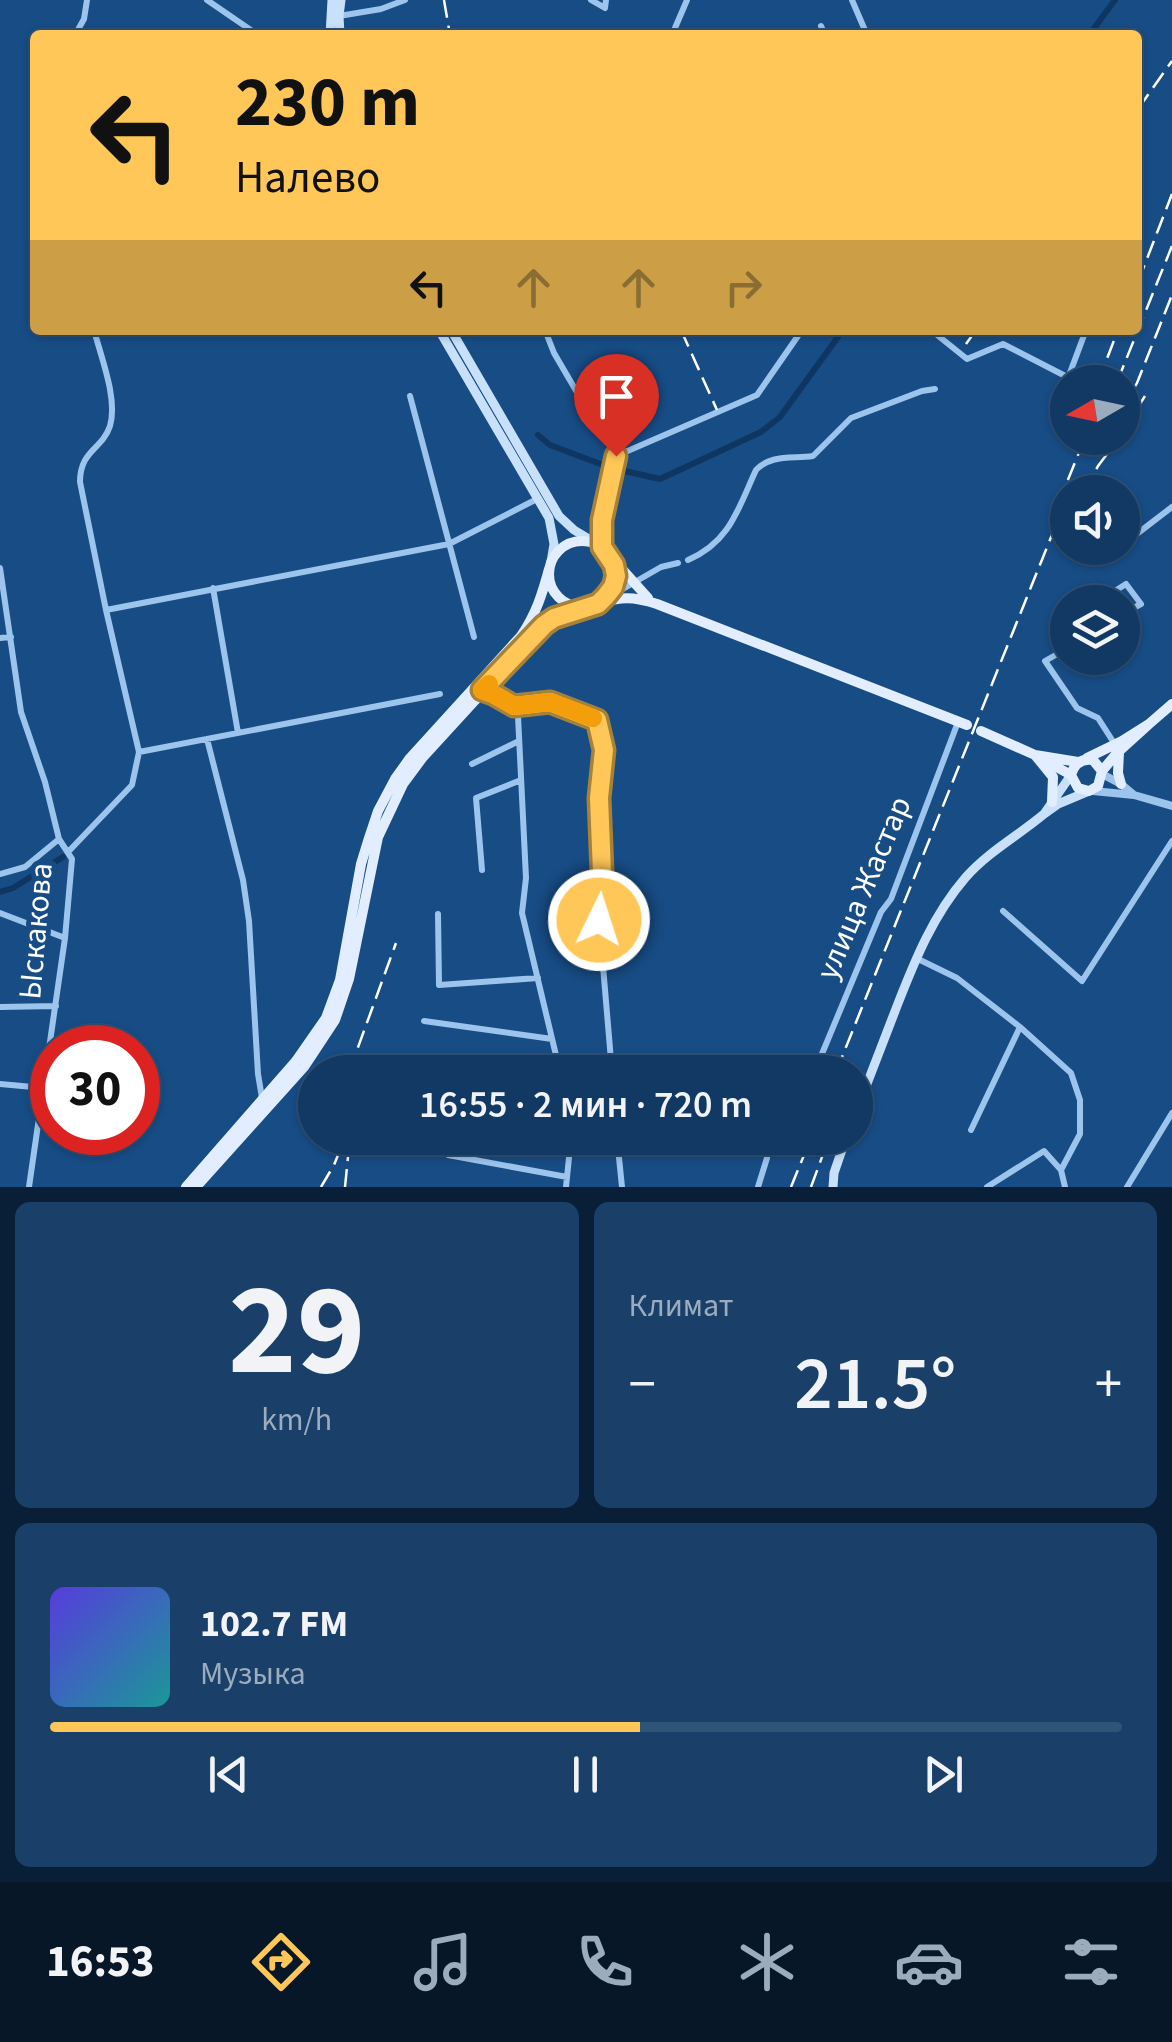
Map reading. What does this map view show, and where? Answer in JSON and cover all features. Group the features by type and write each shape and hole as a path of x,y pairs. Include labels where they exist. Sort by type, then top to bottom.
{"main road":[{"path":"332,0 338,30"},
{"path":"331,30 342,0"},
{"path":"307,1055 335,1020 342,1003 371,863 389,809 423,756 524,639 540,606 550,566 554,544 549,518 442,335"},
{"path":"453,335 560,516 602,548 657,604"},
{"path":"305,1055 333,1003 362,864 378,811 395,779 410,758 524,639 554,618 596,603 613,587 614,565 602,548 582,540 568,543 558,550 550,566 550,582 564,602 576,607 596,603 624,597 639,598 962,724"},
{"path":"1044,814 1081,761 1112,749 1172,704"},
{"path":"981,731 1035,754 1071,775 1078,788 1088,790"},
{"path":"1055,758 1112,749"},
{"path":"873,1069 916,958 939,911 991,853 1058,804 1098,786 1112,749"},
{"path":"1112,749 1121,784"},
{"path":"1035,754 1097,763 1102,773"},
{"path":"1035,754 1053,776 1052,802"},
{"path":"196,1187 262,1099 298,1066"},
{"path":"186,1187 298,1066"},
{"path":"833,1187 839,1155"}],"street":[{"path":"78,30 87,0"},
{"path":"207,0 251,30"},
{"path":"334,17 381,10 405,0"},
{"path":"592,0 605,8 606,0"},
{"path":"674,30 688,0"},
{"path":"852,0 865,30"},
{"path":"822,26 823,30"},
{"path":"69,852 132,785 140,752 80,482 84,459 110,425 108,382 95,335"},
{"path":"547,335 592,418 611,429 616,456 602,520 602,548"},
{"path":"616,456 757,395 799,335"},
{"path":"937,335 967,359 1004,344 1050,368"},
{"path":"1073,365 1084,335"},
{"path":"688,560 720,540 762,464 772,458 812,456 851,418 922,390 935,389"},
{"path":"410,396 474,637"},
{"path":"106,610 449,544 538,499"},
{"path":"1140,531 1172,507"},
{"path":"596,603 661,567 678,562"},
{"name":"Ыскакова","path":"0,568 22,712 59,839 69,852 72,867 53,1025"},
{"path":"213,588 238,733"},
{"path":"0,638 11,637"},
{"path":"1055,675 1077,708 1098,718 1112,749"},
{"path":"482,690 514,706 550,702 597,720 604,750 599,798 599,920 611,1055"},
{"path":"140,752 440,694"},
{"path":"514,706 518,716 526,878 522,913 556,1055"},
{"name":"улица Жастар","path":"822,1055 882,912 892,898 962,724"},
{"path":"207,739 244,880 262,1099"},
{"path":"472,764 519,741"},
{"path":"1102,773 1134,795"},
{"path":"482,870 476,798 521,780"},
{"path":"1088,790 1134,795 1172,806"},
{"path":"0,874 24,867 59,839"},
{"path":"1003,910 1082,981 1172,841"},
{"path":"0,913 65,938"},
{"path":"438,914 439,984 538,978"},
{"path":"916,958 957,978 1071,1073 1080,1100 1080,1134 1061,1170"},
{"path":"0,1006 56,1006"},
{"path":"424,1021 552,1040"},
{"path":"971,1130 1020,1027"},
{"path":"0,1084 30,1087"},
{"path":"1127,1187 1172,1113"},
{"path":"987,1187 1044,1150 1061,1170 1065,1187"},
{"name":"Ыскакова","path":"29,1187 34,1155"},
{"path":"448,1155 566,1177"},
{"path":"566,1187 569,1155"},
{"path":"619,1155 622,1187"},
{"path":"758,1187 767,1155"}],"waterway":[{"path":"1093,30 1115,0"},
{"path":"538,435 550,445 611,468 660,479 761,432 780,417 839,335"},
{"path":"0,892 63,857"}],"railway":[{"path":"444,0 449,30"},
{"path":"1142,103 1172,61"},
{"path":"1142,272 1172,194"},
{"path":"1142,320 1172,246"},
{"path":"1140,375 1172,295"},
{"path":"683,335 717,410"},
{"path":"966,344 972,335"},
{"path":"1105,365 1116,335"},
{"path":"1124,365 1136,335"},
{"path":"1140,404 1145,396"},
{"path":"1070,475 1078,455"},
{"path":"1093,475 1106,455"},
{"path":"843,1055 1050,540"},
{"path":"355,1055 396,943"},
{"path":"321,1187 338,1155"},
{"path":"345,1187 348,1155"},
{"path":"791,1187 804,1155"},
{"path":"811,1187 823,1155"}],"slow traffic":[{"path":"489,684 482,690 514,706 550,702 593,718"}],"route":[{"path":"599,920 599,798 604,750 597,720 550,702 514,706 482,690 544,625 598,604 613,587 616,576 610,554 602,547 602,520 616,456"}]}
